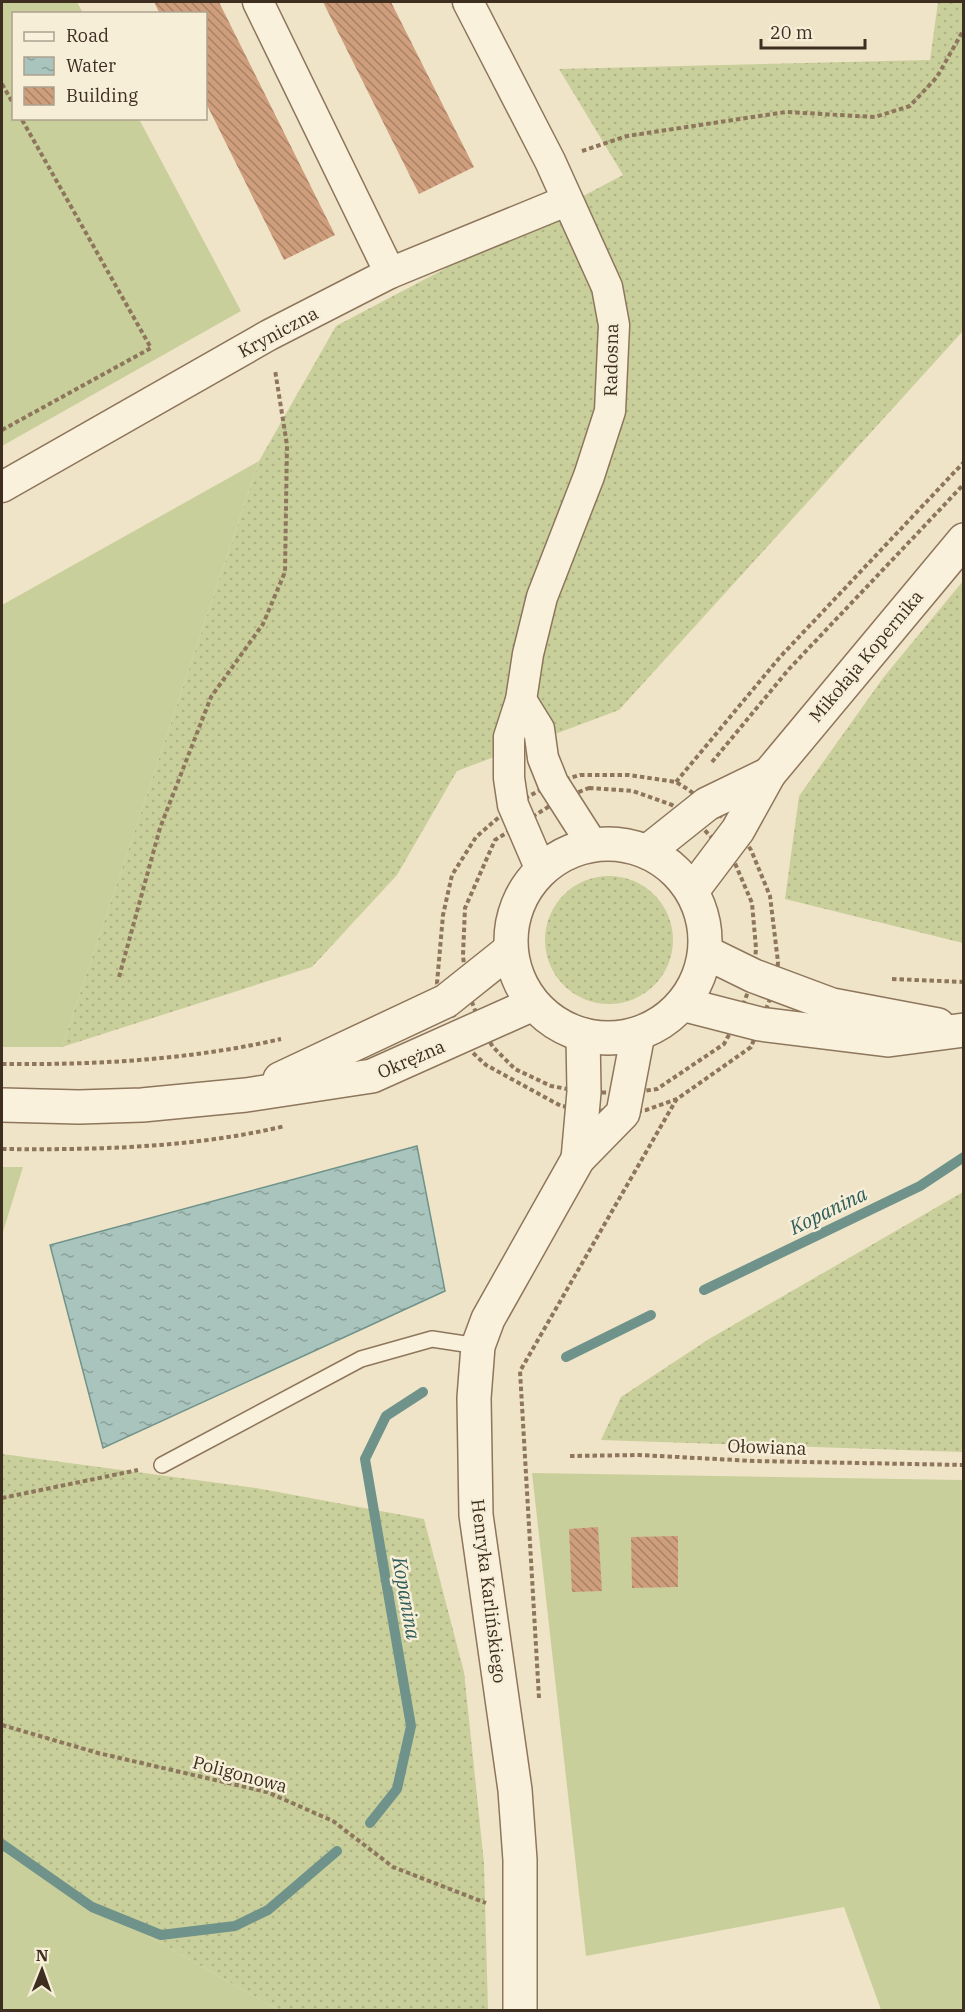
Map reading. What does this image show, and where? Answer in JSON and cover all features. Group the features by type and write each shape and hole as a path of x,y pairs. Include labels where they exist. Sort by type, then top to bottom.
{"street":[{"path":"258,2 390,273"},
{"name":"Radosna","path":"468,2 550,161 566,201 607,287 614,325 610,411 589,476 542,597 528,654 521,700 509,737 509,778 513,805 541,870"},
{"name":"Kryniczna","path":"2,487 269,335 390,273 566,201"},
{"name":"Mikołaja Kopernika","path":"692,891 738,830 769,774 963,540"},
{"path":"521,700 539,729 543,758 553,783 592,844"},
{"name":"Mikołaja Kopernika","path":"648,851 693,818 697,792 769,774"},
{"path":"592,844 621,844 648,851 672,867 692,891 704,920 705,952 697,981 682,1004 662,1022 638,1034 612,1038 583,1035 555,1023 533,1004 518,978 510,950 515,911 522,893 541,870 565,853 592,844"},
{"name":"Okrężna","path":"246,1095 510,950"},
{"path":"705,952 776,984 832,1005 963,1030"},
{"name":"Okrężna","path":"2,1105 79,1107 142,1105 246,1095 372,1076 533,1004"},
{"path":"682,1004 760,1024 888,1040 963,1030"},
{"path":"623,1113 629,1093 638,1034"},
{"name":"Henryka Karlińskiego","path":"578,1159 582,1109 583,1035"},
{"name":"Henryka Karlińskiego","path":"520,2010 520,1916 515,1790 476,1515 474,1398 478,1346 488,1319 578,1159 623,1113"}],"lane":[{"path":"162,1465 361,1359 432,1339 478,1346"}],"path":[{"path":"550,161 627,136 786,112 875,117 901,109 910,106 937,77 963,29"},
{"path":"2,84 12,102"},
{"path":"2,430 151,348 22,120"},
{"path":"118,977 160,828 211,697 263,624 285,572 287,445 269,335"},
{"path":"676,782 780,657 963,462"},
{"path":"711,764 789,669 963,484"},
{"path":"629,775 676,782 697,792 738,830 752,850 770,896 778,962 776,984 751,1047 677,1099 646,1110 623,1113 561,1106 486,1065 473,1053 439,987 438,962 443,915 452,875 476,837 513,805 553,783 580,776 629,775"},
{"path":"672,805 697,792"},
{"path":"775,946 784,952"},
{"path":"457,962 463,956"},
{"path":"429,968 438,962"},
{"path":"885,977 963,982"},
{"path":"2,1064 78,1065 159,1059 238,1049 284,1038"},
{"path":"540,1704 520,1371 677,1099"},
{"name":"Ołowiana","path":"570,1456 639,1455 753,1461 963,1465"},
{"path":"2,1498 162,1465"},
{"name":"Poligonowa","path":"2,1725 98,1753 267,1792 333,1821 393,1867 520,1916"}],"green space":[{"path":"2,2 77,2 82,12 12,12 12,120 140,120 241,311 2,446"},
{"path":"938,2 963,2 963,331 619,710 457,771 397,875 312,967 62,1047 259,461 336,326 623,175 559,69 930,60"},
{"path":"259,461 62,1047 2,1047 2,605"},
{"path":"963,581 963,943 785,899 799,796 883,678"},
{"path":"609,876 634,881 654,895 668,915 673,940 668,965 654,985 634,999 609,1004 584,999 564,985 550,965 545,940 550,915 564,895 584,881"},
{"path":"2,1167 23,1167 2,1235"},
{"path":"963,1192 963,1452 601,1440 621,1397 709,1339"},
{"path":"2,1454 256,1488 424,1519 464,1672 484,1863 488,2010 278,2010 2,1852"},
{"path":"532,1473 963,1480 963,2010 881,2010 844,1907 586,1956"},
{"path":"2,1852 278,2010 2,2010"}],"water":[{"path":"417,1146 445,1291 103,1448 50,1245"}],"building":[{"path":"154,2 219,2 335,235 284,260 207,105 207,12 159,12"},
{"path":"323,2 391,2 474,167 419,194"},
{"path":"598,1527 602,1591 572,1592 569,1529"},
{"path":"678,1536 678,1587 632,1588 631,1537"}],"waterway":[{"name":"Kopanina","path":"704,1290 920,1186 964,1157"},
{"name":"Kopanina","path":"566,1357 651,1315"},
{"name":"Kopanina","path":"370,1823 397,1789 411,1726 365,1459 386,1416 423,1392"},
{"name":"Kopanina","path":"2,1844 92,1907 161,1935 235,1926 268,1910 337,1851"}]}
